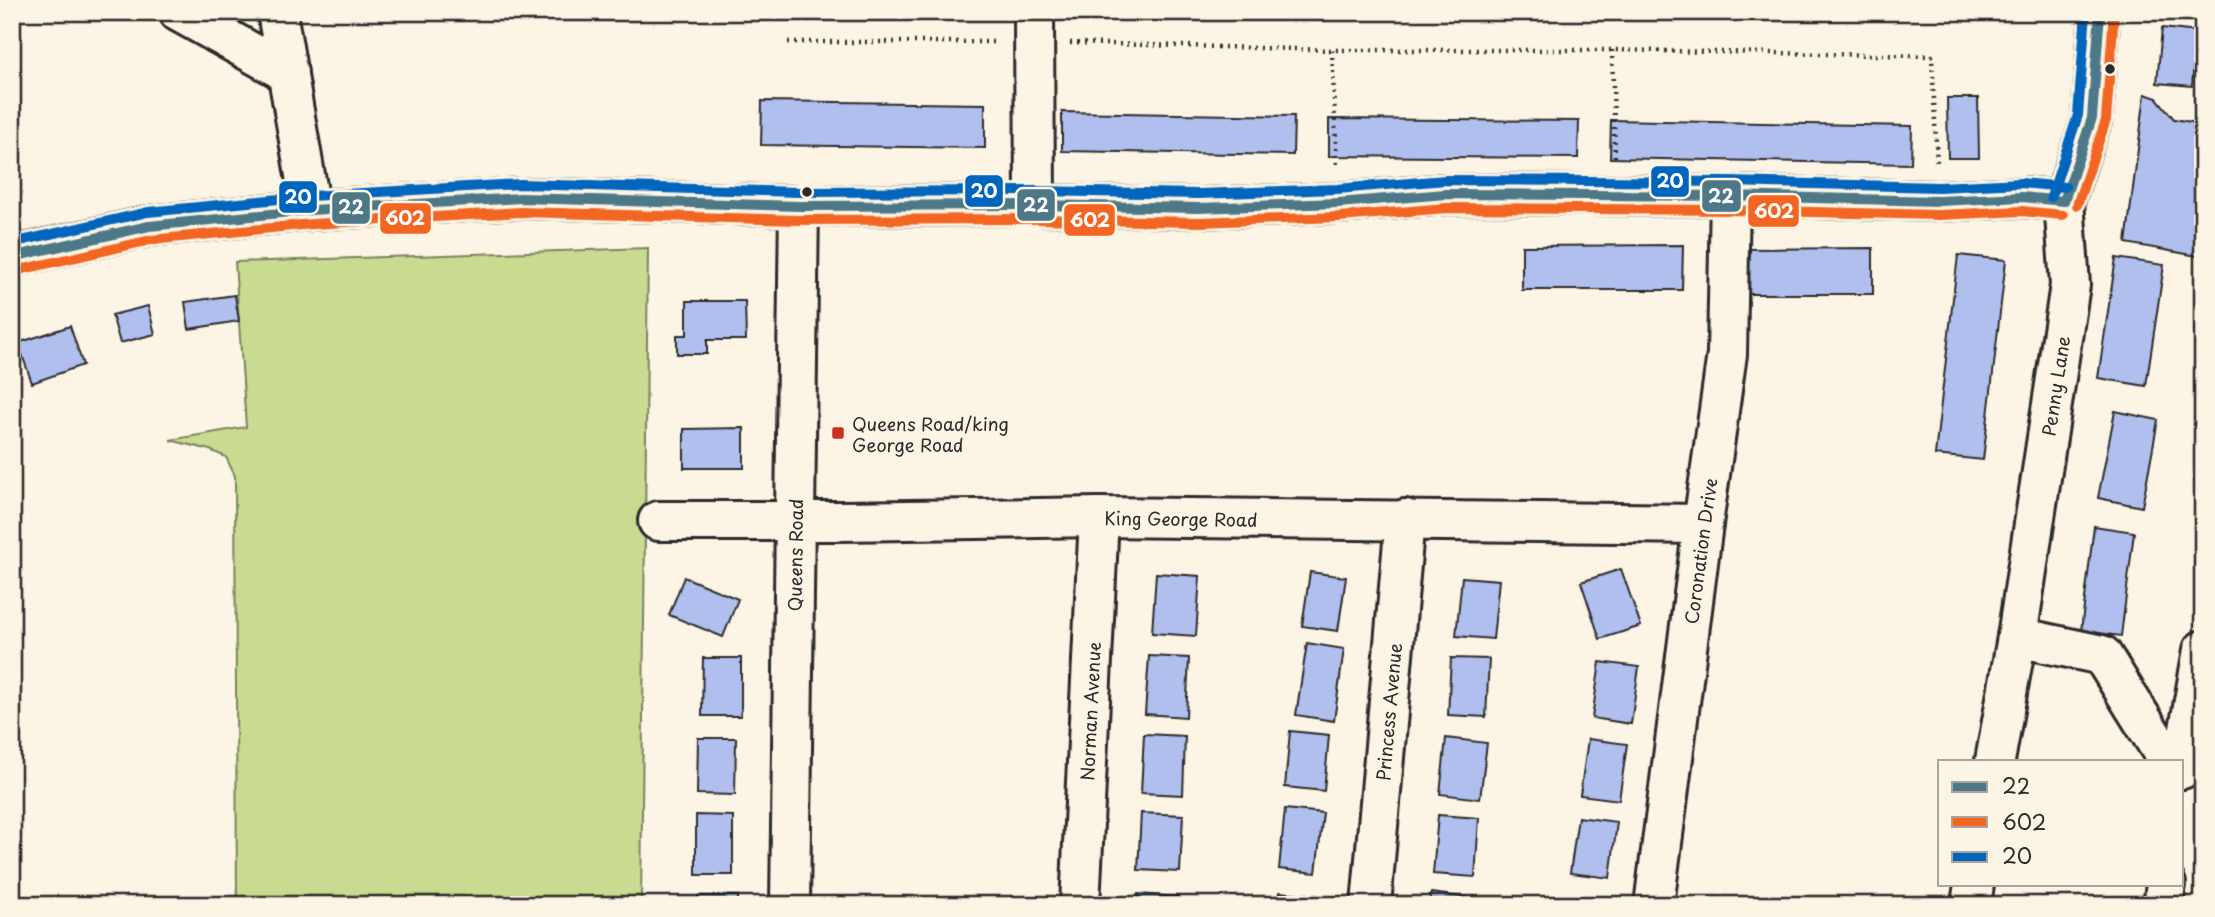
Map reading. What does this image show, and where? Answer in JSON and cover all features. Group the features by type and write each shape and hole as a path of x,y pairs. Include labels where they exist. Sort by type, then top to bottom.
{"street":[{"path":"179,12 288,73"},
{"path":"277,12 311,210"},
{"name":"Penny Lane","path":"1995,760 2017,637 2070,285 2063,201 2092,118 2100,12"},
{"path":"1034,27 1035,205"},
{"path":"12,257 149,226 311,210 521,198 799,206 1035,205 1199,208 1338,203 1446,194 1939,201 2022,197 2063,201"},
{"name":"Coronation Drive","path":"1654,905 1727,354 1730,196"},
{"name":"Queens Road","path":"790,905 799,206"},
{"name":"King George Road","path":"658,520 1099,517 1703,524"},
{"name":"Norman Avenue","path":"1080,905 1099,517"},
{"name":"Princess Avenue","path":"1371,905 1405,519"},
{"path":"2017,637 2102,655 2167,760"},
{"path":"2184,760 2203,650"},
{"path":"1971,905 1974,886"},
{"path":"2163,905 2166,886"}],"path":[{"path":"788,42 1034,27 1332,50 1612,50 1932,57 1939,201"},
{"path":"1332,50 1338,203"},
{"path":"1612,50 1615,196"}],"green space":[{"path":"648,248 641,905 237,905 235,476 226,457 170,440 246,427 235,262"}],"building":[{"path":"2162,28 2197,32 2192,86 2157,83"},
{"path":"2145,94 2157,98 2174,119 2203,124 2203,257 2126,243"},
{"path":"1947,98 1978,98 1979,158 1948,158"},
{"path":"762,101 985,104 985,148 761,145"},
{"path":"1062,112 1294,116 1293,155 1062,151"},
{"path":"1329,119 1579,121 1578,158 1329,156"},
{"path":"1611,120 1912,126 1911,164 1610,158"},
{"path":"1683,245 1682,290 1522,290 1522,246"},
{"path":"1873,248 1873,294 1742,294 1742,249"},
{"path":"1958,255 2006,260 1983,460 1935,455"},
{"path":"2116,258 2164,265 2146,386 2098,378"},
{"path":"235,295 239,321 189,329 185,302"},
{"path":"687,301 745,301 746,340 707,340 707,354 677,354 677,335 687,335"},
{"path":"148,306 155,334 120,343 112,315"},
{"path":"70,326 83,365 32,383 18,343"},
{"path":"2115,411 2158,420 2142,507 2098,498"},
{"path":"744,428 744,468 684,468 684,429"},
{"path":"2094,526 2134,532 2121,636 2081,631"},
{"path":"1621,569 1641,626 1600,639 1581,582"},
{"path":"1310,572 1346,577 1338,631 1302,626"},
{"path":"1156,573 1200,576 1196,636 1152,633"},
{"path":"684,577 738,599 723,637 669,615"},
{"path":"1462,577 1499,580 1493,639 1456,636"},
{"path":"1307,643 1344,649 1334,721 1296,715"},
{"path":"1149,656 1189,658 1186,717 1145,714"},
{"path":"703,658 741,658 741,716 702,716"},
{"path":"1451,658 1489,659 1486,717 1448,715"},
{"path":"1600,662 1639,667 1631,724 1592,718"},
{"path":"1290,731 1329,735 1324,791 1285,787"},
{"path":"1144,734 1185,736 1183,795 1141,793"},
{"path":"698,738 736,738 735,795 697,794"},
{"path":"1446,738 1487,743 1480,799 1440,794"},
{"path":"1588,739 1627,744 1619,800 1580,795"},
{"path":"1285,809 1323,813 1316,873 1279,869"},
{"path":"1141,813 1183,815 1180,872 1138,870"},
{"path":"696,815 733,816 733,875 696,875"},
{"path":"1438,815 1479,818 1475,877 1433,874"},
{"path":"1578,817 1617,822 1610,878 1570,873"},
{"path":"1279,892 1320,896 1319,905 1278,905"},
{"path":"1431,893 1470,898 1469,905 1429,905"},
{"path":"1138,894 1178,897 1178,905 1138,905"},
{"path":"1561,895 1601,901 1600,905 1560,905"},
{"path":"698,896 738,896 738,905 698,905"}],"transit line":[{"name":"20","path":"2051,197 2078,115 2086,12"},
{"name":"22","path":"2064,201 2092,118 2100,12"},
{"name":"602","path":"2077,205 2106,120 2114,13"},
{"name":"20","path":"12,243 148,212 310,196 520,184 799,192 1035,191 1199,194 1337,189 1446,180 1939,187 2021,183 2065,187"},
{"name":"22","path":"12,257 149,226 311,210 521,198 799,206 1035,205 1199,208 1338,203 1446,194 1939,201 2022,197 2064,201"},
{"name":"602","path":"15,271 151,240 312,224 521,212 799,220 1035,219 1199,222 1339,217 1447,208 1939,215 2022,211 2063,215"}],"place":[{"name":"Queens Road/king George Road","path":"838,433"}]}
